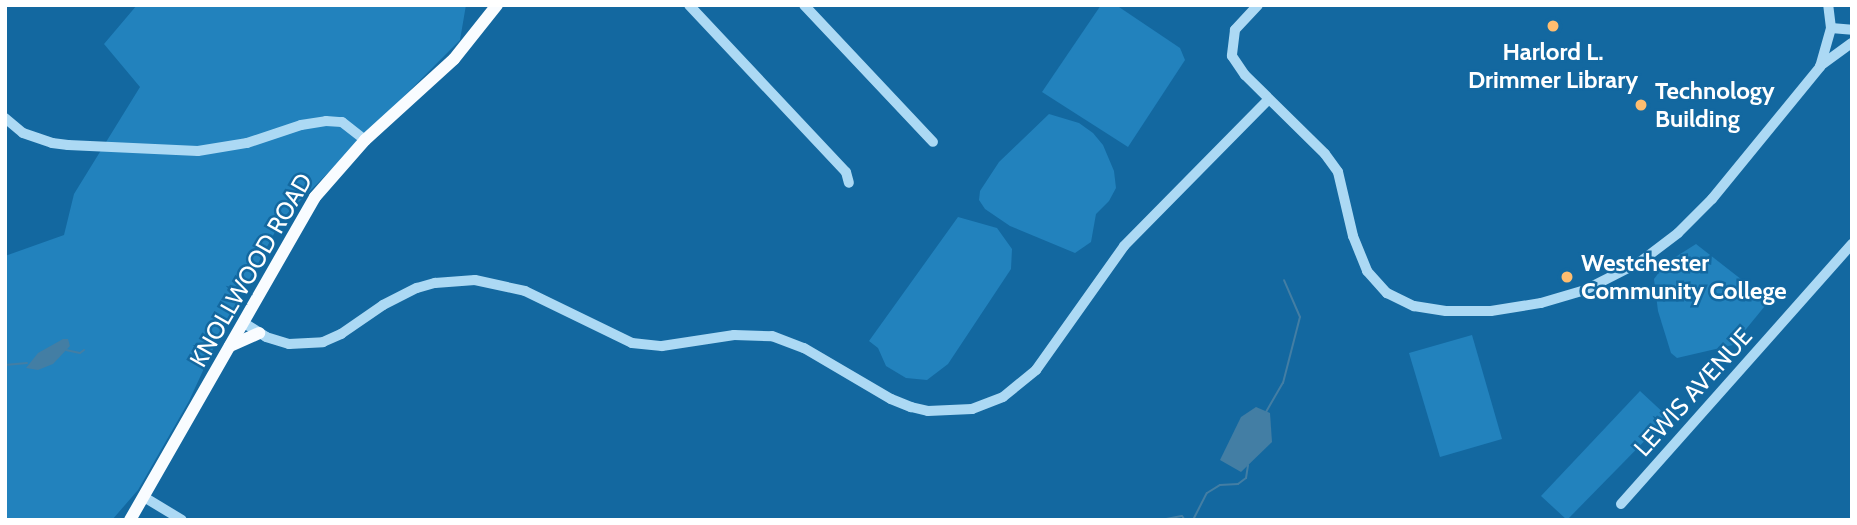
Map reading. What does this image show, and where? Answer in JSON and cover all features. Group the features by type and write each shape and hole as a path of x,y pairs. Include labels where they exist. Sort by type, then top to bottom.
{"main road":[{"name":"KNOLLWOOD ROAD","path":"130,520 315,197 365,140 454,60 497,5"},
{"path":"230,346 259,333"}],"street":[{"path":"689,5 846,172 849,183"},
{"path":"804,5 933,142"},
{"path":"1258,5 1234,30 1231,48 1236,65 1325,154 1338,172 1359,256 1376,282 1401,301 1420,308 1491,311 1541,303 1585,290 1623,271 1663,245 1712,199 1819,66 1852,43"},
{"path":"1819,66 1831,28 1828,5"},
{"path":"1831,28 1852,30"},
{"path":"244,323 259,333 289,344 323,342 341,334 383,305 417,288 435,283 475,281 525,291 632,343 662,346 734,335 772,336 804,348 891,399 911,407 928,411 972,409 1003,397 1036,370 1124,246 1269,99"},
{"path":"6,120 23,133 52,143 160,150 226,148 326,121 342,122 365,140"},
{"name":"LEWIS AVENUE","path":"1621,504 1852,244"},
{"path":"144,498 182,520"}],"shaded area":[{"path":"137,5 466,5 460,40 282,219 219,336 189,401 138,490 112,520 5,520 5,256 64,235 74,194 140,87 104,44"},
{"path":"1101,5 1116,5 1180,48 1185,60 1128,147 1042,92"},
{"path":"1049,114 1079,123 1093,133 1103,145 1114,171 1116,188 1109,201 1096,214 1091,242 1075,253 1010,226 985,209 979,200 980,191 999,162"},
{"path":"958,217 997,228 1012,249 1011,269 948,364 927,380 906,378 886,366 878,348 869,341"},
{"path":"1696,244 1769,301 1733,345 1677,358 1671,353 1658,311 1654,279 1666,263"},
{"path":"1472,335 1502,439 1440,457 1409,353"},
{"path":"63,339 68,339 70,346 53,364 38,370 26,368 38,353"},
{"path":"1640,391 1668,417 1567,520 1541,496"},
{"path":"1256,407 1270,413 1272,442 1241,472 1220,460 1241,417"}],"waterway":[{"path":"1266,412 1283,383 1300,317 1284,280"},
{"path":"66,350 80,353 84,350"},
{"path":"5,365 27,363"},
{"path":"1193,520 1207,493 1220,485 1238,484 1246,478 1248,465"},
{"path":"1161,520 1182,516 1185,520"}],"place":[{"name":"Harlord L. Drimmer Library","path":"1553,26"},
{"name":"Technology Building","path":"1641,105"},
{"name":"Westchester Community College","path":"1567,277"}]}
